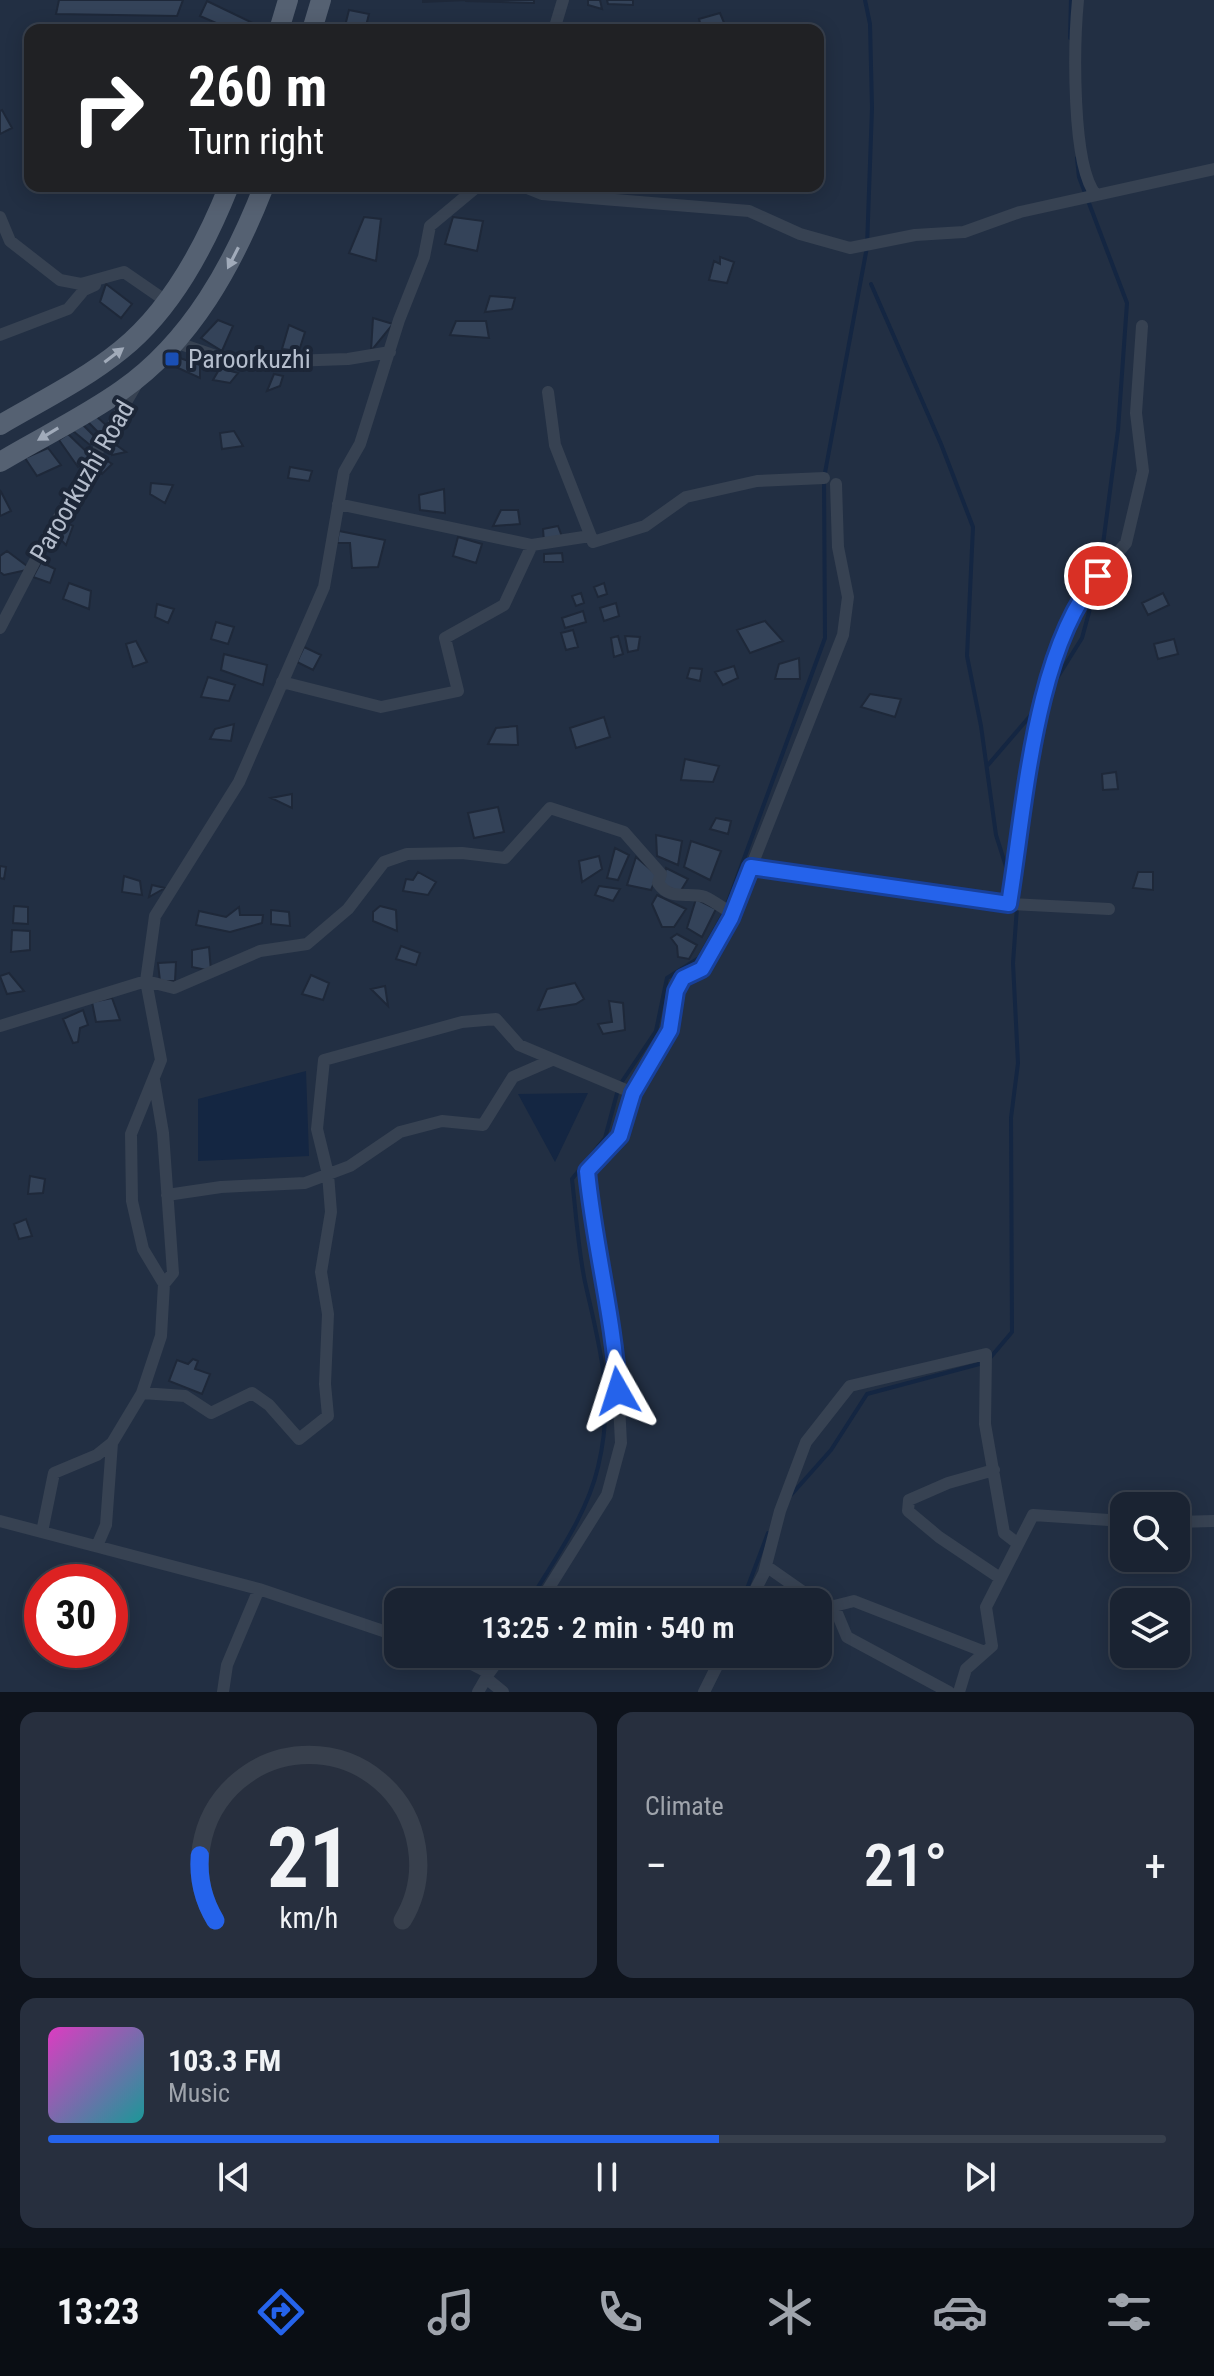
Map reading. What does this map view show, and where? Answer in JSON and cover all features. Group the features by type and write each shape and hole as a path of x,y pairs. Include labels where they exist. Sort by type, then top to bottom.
{"main road":[{"path":"281,24 288,0"},
{"path":"314,24 321,0"},
{"path":"0,425 87,375 123,349 166,301 194,262 226,192"},
{"path":"0,462 121,391 175,342 234,258 262,192"}],"street":[{"path":"556,24 563,0"},
{"path":"1078,0 1079,134 1086,183 1096,195"},
{"path":"537,192 749,211 800,234 857,247 915,235 964,232 1020,212 1214,169"},
{"path":"42,1532 54,1473 97,1455 112,1443 142,1393 161,1336 164,1284 143,1249 132,1201 131,1134 161,1060 146,981 155,916 239,782 324,587 344,472 360,444 424,257 430,226 471,192"},
{"path":"0,217 10,241 60,280 81,284 124,272"},
{"path":"124,272 166,301"},
{"path":"0,335 68,309 84,290 124,272"},
{"path":"1009,904 1047,675 1084,592 1126,543 1143,471 1136,413 1142,326"},
{"path":"175,342 236,363 348,359 390,352"},
{"name":"Paroorkuzhi Road","path":"0,628 48,536 142,375"},
{"path":"548,392 555,445 593,542 645,526 686,497 757,481 830,481 848,597 843,635 733,914 702,969 683,978 676,991 670,1030 633,1093 620,1136 587,1171 594,1241 617,1365 621,1443 607,1495 549,1588"},
{"path":"338,504 532,545 590,536"},
{"path":"282,682 381,707 458,691 445,638 504,605 532,545"},
{"path":"0,1026 146,981 174,988 260,951 307,944 348,909 384,862 407,854 462,853 505,858 550,808 624,832 661,874 658,883 664,892 685,898 702,896 733,914"},
{"path":"751,867 1009,904 1109,909"},
{"path":"142,1393 185,1396 211,1413 252,1393 269,1405 299,1439 328,1416 325,1384 328,1314 321,1272 331,1212 328,1174 317,1129 324,1060 462,1022 496,1019 519,1045 633,1093"},
{"path":"167,1195 221,1187 305,1183 350,1166 400,1132 442,1121 483,1125 513,1077 552,1060"},
{"path":"154,1077 173,1273 164,1284"},
{"path":"756,1588 766,1566 780,1511 806,1442 850,1386 986,1354 985,1424 1004,1533 1017,1543"},
{"path":"97,1546 106,1525 112,1443"},
{"path":"994,1470 948,1483 909,1500 908,1511 939,1537 1000,1578"},
{"path":"959,1692 966,1669 992,1646 986,1607 1033,1515 1110,1520"},
{"path":"0,1521 259,1589 384,1631"},
{"path":"1190,1522 1214,1521"},
{"path":"766,1566 826,1608 854,1601 985,1652"},
{"path":"223,1692 227,1665 259,1589"},
{"path":"834,1606 847,1637 949,1692"},
{"path":"474,1668 503,1692"},
{"path":"478,1692 494,1668"},
{"path":"704,1692 716,1668"}],"water":[{"path":"306,1071 309,1156 198,1161 198,1099"},
{"path":"588,1093 555,1162 518,1094"}],"building":[{"path":"59,0 183,0 177,16 56,14"},
{"path":"423,0 466,0 423,2"},
{"path":"534,0 534,3 466,1"},
{"path":"588,0 600,0 602,9 588,5"},
{"path":"607,0 633,0 633,5 608,4"},
{"path":"207,1 255,24 218,24 200,16"},
{"path":"349,10 369,14 366,24 346,24"},
{"path":"720,13 725,24 700,24 699,19"},
{"path":"0,111 12,128 0,134"},
{"path":"364,217 381,219 376,261 349,253"},
{"path":"453,217 483,221 477,251 445,244"},
{"path":"720,257 734,262 727,283 709,280 714,261 720,264"},
{"path":"106,284 132,304 121,318 100,302"},
{"path":"490,296 515,298 512,309 485,312"},
{"path":"373,318 393,324 371,351"},
{"path":"218,320 233,326 222,351 201,338"},
{"path":"456,321 486,321 489,338 450,335"},
{"path":"289,325 305,332 299,351 282,349"},
{"path":"174,356 200,365 200,378 176,367"},
{"path":"220,368 238,373 230,383 213,380"},
{"path":"274,374 283,376 280,386 267,391"},
{"path":"95,415 107,426 100,434 88,422"},
{"path":"83,425 97,439 90,445 73,431"},
{"path":"234,431 243,446 222,449 220,433"},
{"path":"68,434 93,458 78,467 59,440"},
{"path":"105,437 126,452 112,455"},
{"path":"48,448 61,465 37,476 25,458"},
{"path":"100,456 112,464 102,474 95,468"},
{"path":"290,467 312,471 309,481 288,478"},
{"path":"151,483 173,485 165,503 150,494"},
{"path":"444,489 445,513 420,510 419,495"},
{"path":"0,490 11,511 0,516"},
{"path":"501,510 518,510 520,524 493,526"},
{"path":"62,520 73,526 66,545 55,534"},
{"path":"558,526 564,542 544,542 543,529"},
{"path":"339,531 385,540 378,567 352,568 350,543 337,543"},
{"path":"458,537 482,544 476,563 453,556"},
{"path":"7,551 31,569 4,575 0,572 0,556"},
{"path":"562,553 563,562 544,562 544,554"},
{"path":"41,562 55,569 50,583 33,577"},
{"path":"69,583 91,591 89,609 63,599"},
{"path":"604,583 607,594 598,597 594,587"},
{"path":"581,593 584,603 576,606 572,596"},
{"path":"1163,593 1169,605 1148,615 1142,603"},
{"path":"616,603 619,616 604,621 600,608"},
{"path":"157,604 174,609 168,623 155,617"},
{"path":"583,611 586,622 565,628 562,618"},
{"path":"765,621 783,641 750,653 737,630"},
{"path":"216,622 234,627 228,644 211,639"},
{"path":"573,630 578,647 566,650 561,633"},
{"path":"618,636 623,654 614,657 611,638"},
{"path":"625,636 640,637 638,650 628,652"},
{"path":"1174,639 1178,654 1158,659 1154,644"},
{"path":"136,641 147,662 133,667 126,644"},
{"path":"304,647 321,655 313,670 297,662"},
{"path":"224,654 267,665 263,685 221,670"},
{"path":"799,658 800,679 775,679 779,664"},
{"path":"734,666 738,678 723,685 715,672"},
{"path":"690,668 702,669 700,681 687,678"},
{"path":"208,677 235,685 229,701 201,697"},
{"path":"870,694 901,699 895,717 861,707"},
{"path":"604,717 610,737 576,748 570,728"},
{"path":"234,724 231,741 210,739 215,729"},
{"path":"517,726 518,745 488,744 496,728"},
{"path":"685,759 719,766 713,782 681,780"},
{"path":"1116,772 1118,789 1103,790 1102,774"},
{"path":"292,794 292,808 271,798"},
{"path":"498,807 504,832 474,838 468,813"},
{"path":"716,818 731,821 728,834 710,829"},
{"path":"656,835 682,841 678,865 657,856"},
{"path":"691,841 721,851 710,880 684,867"},
{"path":"615,848 629,855 618,880 607,878"},
{"path":"599,856 602,869 582,882 579,861"},
{"path":"636,857 657,875 651,890 627,885"},
{"path":"0,866 6,867 4,879 0,878"},
{"path":"666,868 688,879 680,892 662,885"},
{"path":"418,872 436,882 428,895 403,891 406,879 413,880"},
{"path":"1138,872 1153,872 1153,890 1133,888"},
{"path":"124,876 140,881 142,895 122,892"},
{"path":"152,885 165,888 149,897"},
{"path":"599,886 620,889 613,901 595,895"},
{"path":"657,895 686,909 674,927 662,927 652,904"},
{"path":"696,899 716,909 702,937 687,928"},
{"path":"14,906 28,907 28,924 13,923"},
{"path":"380,906 396,910 397,931 373,921 373,912"},
{"path":"239,907 240,915 263,915 262,923 230,932 196,925 199,911 226,917"},
{"path":"271,910 289,912 290,926 271,924"},
{"path":"12,930 30,931 30,950 11,952"},
{"path":"677,934 697,945 689,959 678,957 677,946 671,938"},
{"path":"401,946 420,953 416,965 396,959"},
{"path":"209,947 211,971 192,967 192,950"},
{"path":"176,962 175,981 160,981 158,963"},
{"path":"9,973 24,991 7,994 0,976"},
{"path":"311,975 329,983 323,1000 302,994"},
{"path":"575,983 584,999 576,1004 538,1010 547,989"},
{"path":"385,986 388,1006 371,989"},
{"path":"112,998 120,1020 96,1022 92,1002"},
{"path":"609,1001 623,1003 625,1030 603,1034 598,1024 612,1022"},
{"path":"83,1010 88,1025 80,1028 78,1042 73,1043 63,1019"},
{"path":"30,1176 45,1179 43,1193 28,1194"},
{"path":"26,1219 32,1236 19,1239 14,1224"},
{"path":"193,1359 198,1361 195,1369 210,1374 202,1394 169,1381 177,1360 188,1364"}],"waterway":[{"path":"538,1588 586,1502 603,1442 604,1373 583,1269 572,1179 605,1138 619,1086 656,1031 667,978 699,958 724,913 825,638 824,478 867,247 872,108 870,24 865,0"},
{"path":"1070,38 1071,0"},
{"path":"1077,158 1079,177 1127,303 1118,430 1100,567"},
{"path":"871,284 941,444 973,527 967,656 981,726 996,835 1009,876"},
{"path":"1049,691 1082,638 1097,583"},
{"path":"988,765 1037,708"},
{"path":"990,1358 1012,1332 1011,1118 1018,1063 1013,963 1017,907"},
{"path":"791,1495 831,1450 867,1394 983,1363"},
{"path":"747,1588 768,1533"}],"place":[{"name":"Paroorkuzhi","path":"172,359"}],"route":[{"path":"618,1391 617,1365 594,1241 587,1171 620,1136 633,1093 670,1030 676,991 683,978 702,969 731,918 751,867 1009,904 1047,675 1084,592 1098,576"}]}
